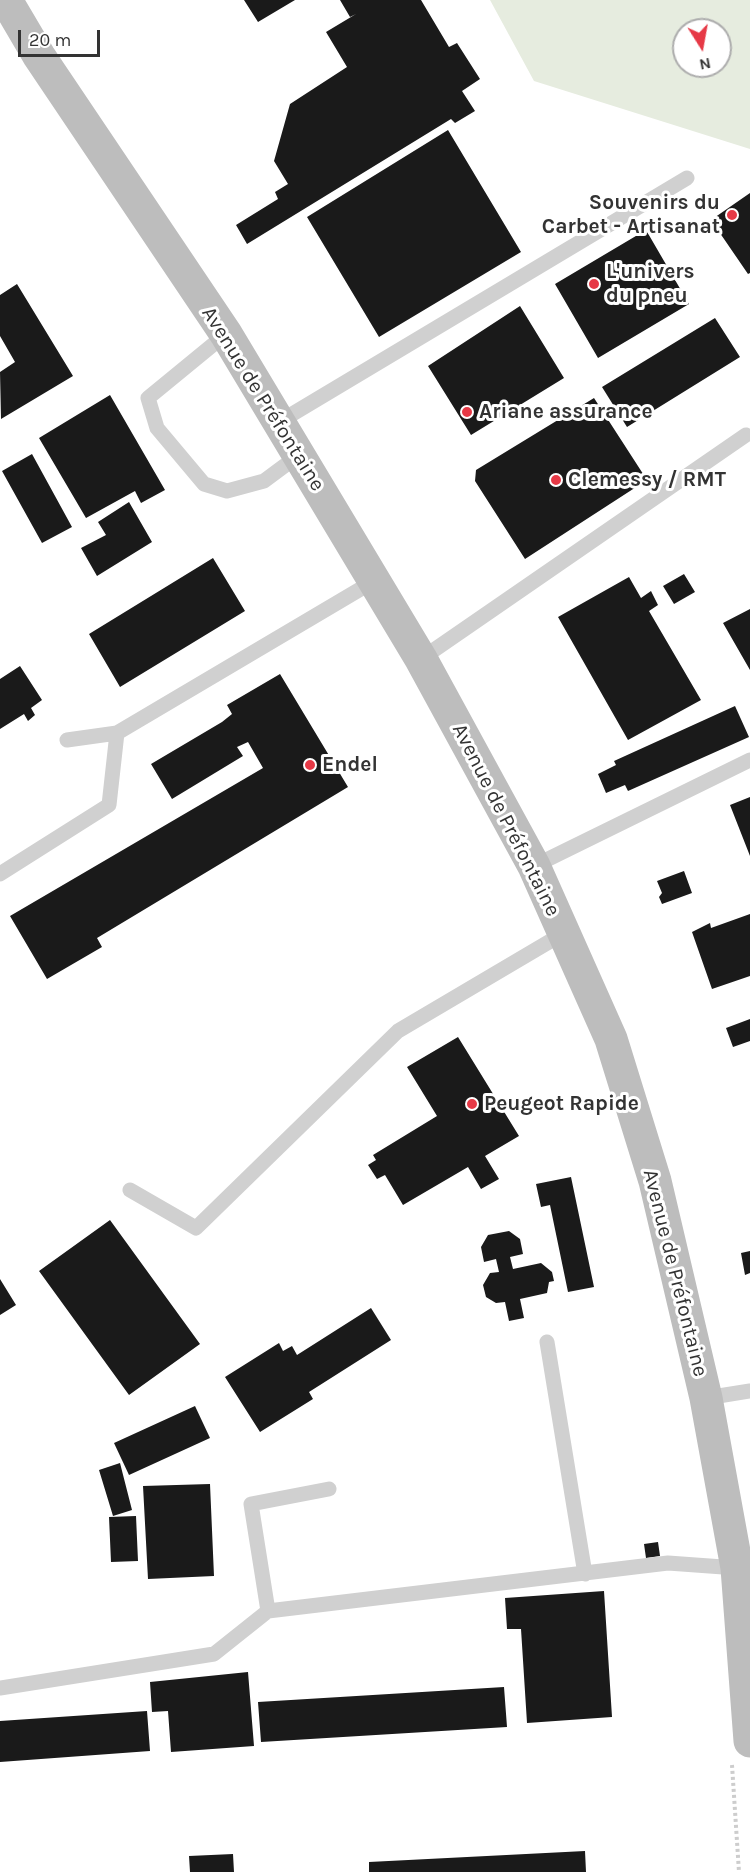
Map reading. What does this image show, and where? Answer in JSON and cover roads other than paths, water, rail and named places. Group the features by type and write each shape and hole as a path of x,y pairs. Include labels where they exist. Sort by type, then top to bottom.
{"main road":[{"name":"Avenue de Préfontaine","path":"6,0 39,56 225,334 421,659 534,866 611,1040 655,1181 706,1398 737,1568 745,1732"}],"lane":[{"path":"279,422 687,178"},
{"path":"225,334 148,398 157,428 204,484 227,491 264,481 299,455"},
{"path":"421,659 746,435"},
{"path":"67,740 117,733 374,581"},
{"path":"0,874 109,805 117,733"},
{"path":"534,866 750,760"},
{"path":"130,1190 196,1228 398,1031 564,933"},
{"path":"546,1342 585,1574"},
{"path":"706,1398 750,1391"},
{"path":"268,1611 251,1503 329,1489"},
{"path":"0,1688 214,1654 268,1611 668,1563 737,1568"}],"place":[{"name":"Souvenirs du Carbet - Artisanat","path":"732,215"},
{"name":"L'univers du pneu","path":"594,284"},
{"name":"Ariane assurance","path":"467,412"},
{"name":"Clemessy / RMT","path":"556,480"},
{"name":"Endel","path":"310,765"},
{"name":"Peugeot Rapide","path":"472,1104"}]}
